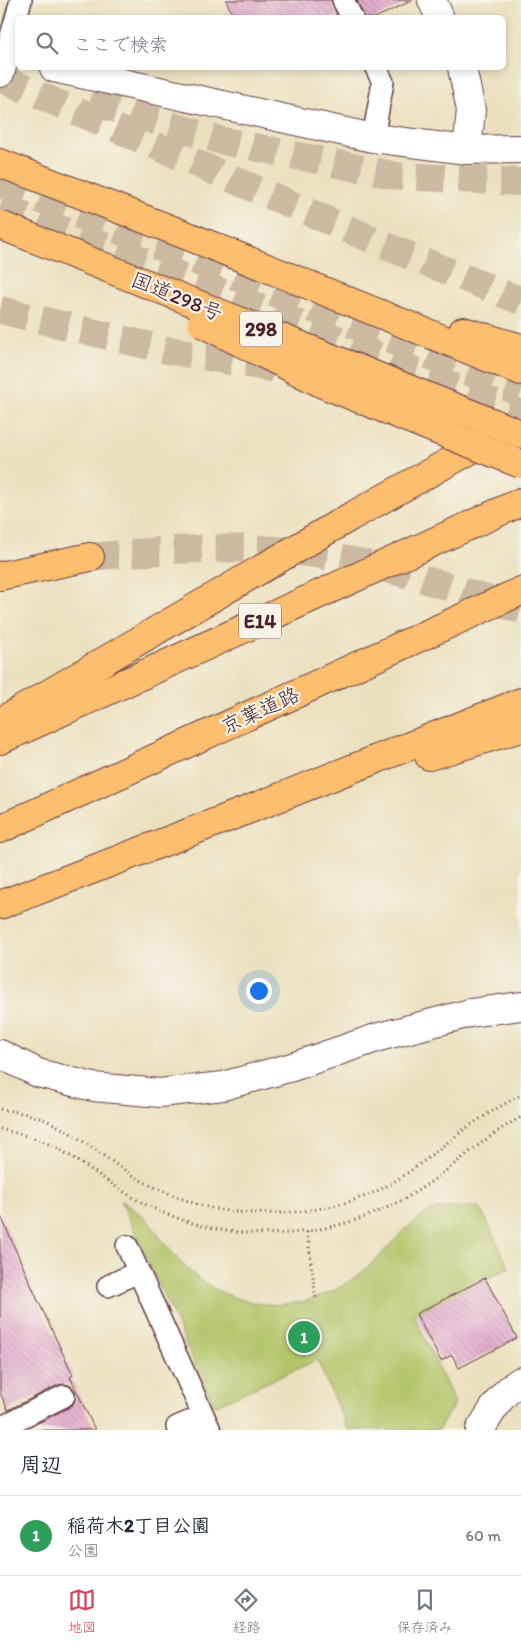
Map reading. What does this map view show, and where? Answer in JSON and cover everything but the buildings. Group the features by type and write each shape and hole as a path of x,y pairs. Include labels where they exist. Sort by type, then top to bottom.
{"highway":[{"path":"0,163 521,371"},
{"name":"国道298号","path":"0,226 40,240 521,434"},
{"name":"298","path":"40,240 322,384 521,464"},
{"path":"341,298 521,348"},
{"path":"0,722 350,517 521,422"},
{"name":"E14","path":"0,740 521,502"},
{"path":"0,576 90,557"},
{"name":"京葉道路","path":"0,829 521,591"},
{"path":"461,618 521,596"},
{"path":"0,905 521,702"},
{"path":"245,811 521,728"}],"street":[{"path":"432,0 439,15"},
{"path":"63,70 373,138 467,150 521,149"},
{"path":"462,70 471,110 467,150"},
{"path":"0,1054 38,1073 93,1087 160,1093 223,1086 292,1067 379,1037 470,1013 521,1006"},
{"path":"480,1430 496,1404 514,1384 521,1381"}],"lane":[{"path":"17,15 21,0"},
{"path":"344,0 351,15"},
{"path":"6,59 15,24"},
{"path":"373,138 383,82 377,70"},
{"path":"127,1246 206,1423 176,1427"},
{"path":"108,1286 138,1272"},
{"path":"0,1429 64,1396"}],"path":[{"path":"0,1109 23,1113 54,1123 148,1184 181,1199 219,1210 253,1214 304,1211 358,1198 385,1186 410,1171 470,1126 521,1095"},
{"path":"0,1129 44,1142 112,1182 140,1201 174,1217 211,1228 250,1234 276,1234 307,1232 337,1226 395,1204 420,1189 483,1141 521,1117"},
{"path":"307,1232 316,1299"}],"green space":[{"path":"121,1201 146,1219 173,1253 202,1281 223,1293 244,1300 266,1304 288,1304 309,1300 330,1292 350,1281 369,1266 422,1216 440,1209 480,1207 509,1268 414,1315 455,1403 438,1430 348,1430 317,1360 214,1406"}],"tunnel":[{"path":"0,78 396,250 521,301"},
{"path":"90,101 219,140 397,176 521,182"},
{"path":"0,184 521,393"},
{"path":"0,206 174,273 521,414"},
{"path":"0,310 167,350 293,372"},
{"path":"90,557 173,550 229,548 313,554 392,570 521,610"}],"place":[{"name":"稲荷木2丁目公園","path":"304,1337"}]}
